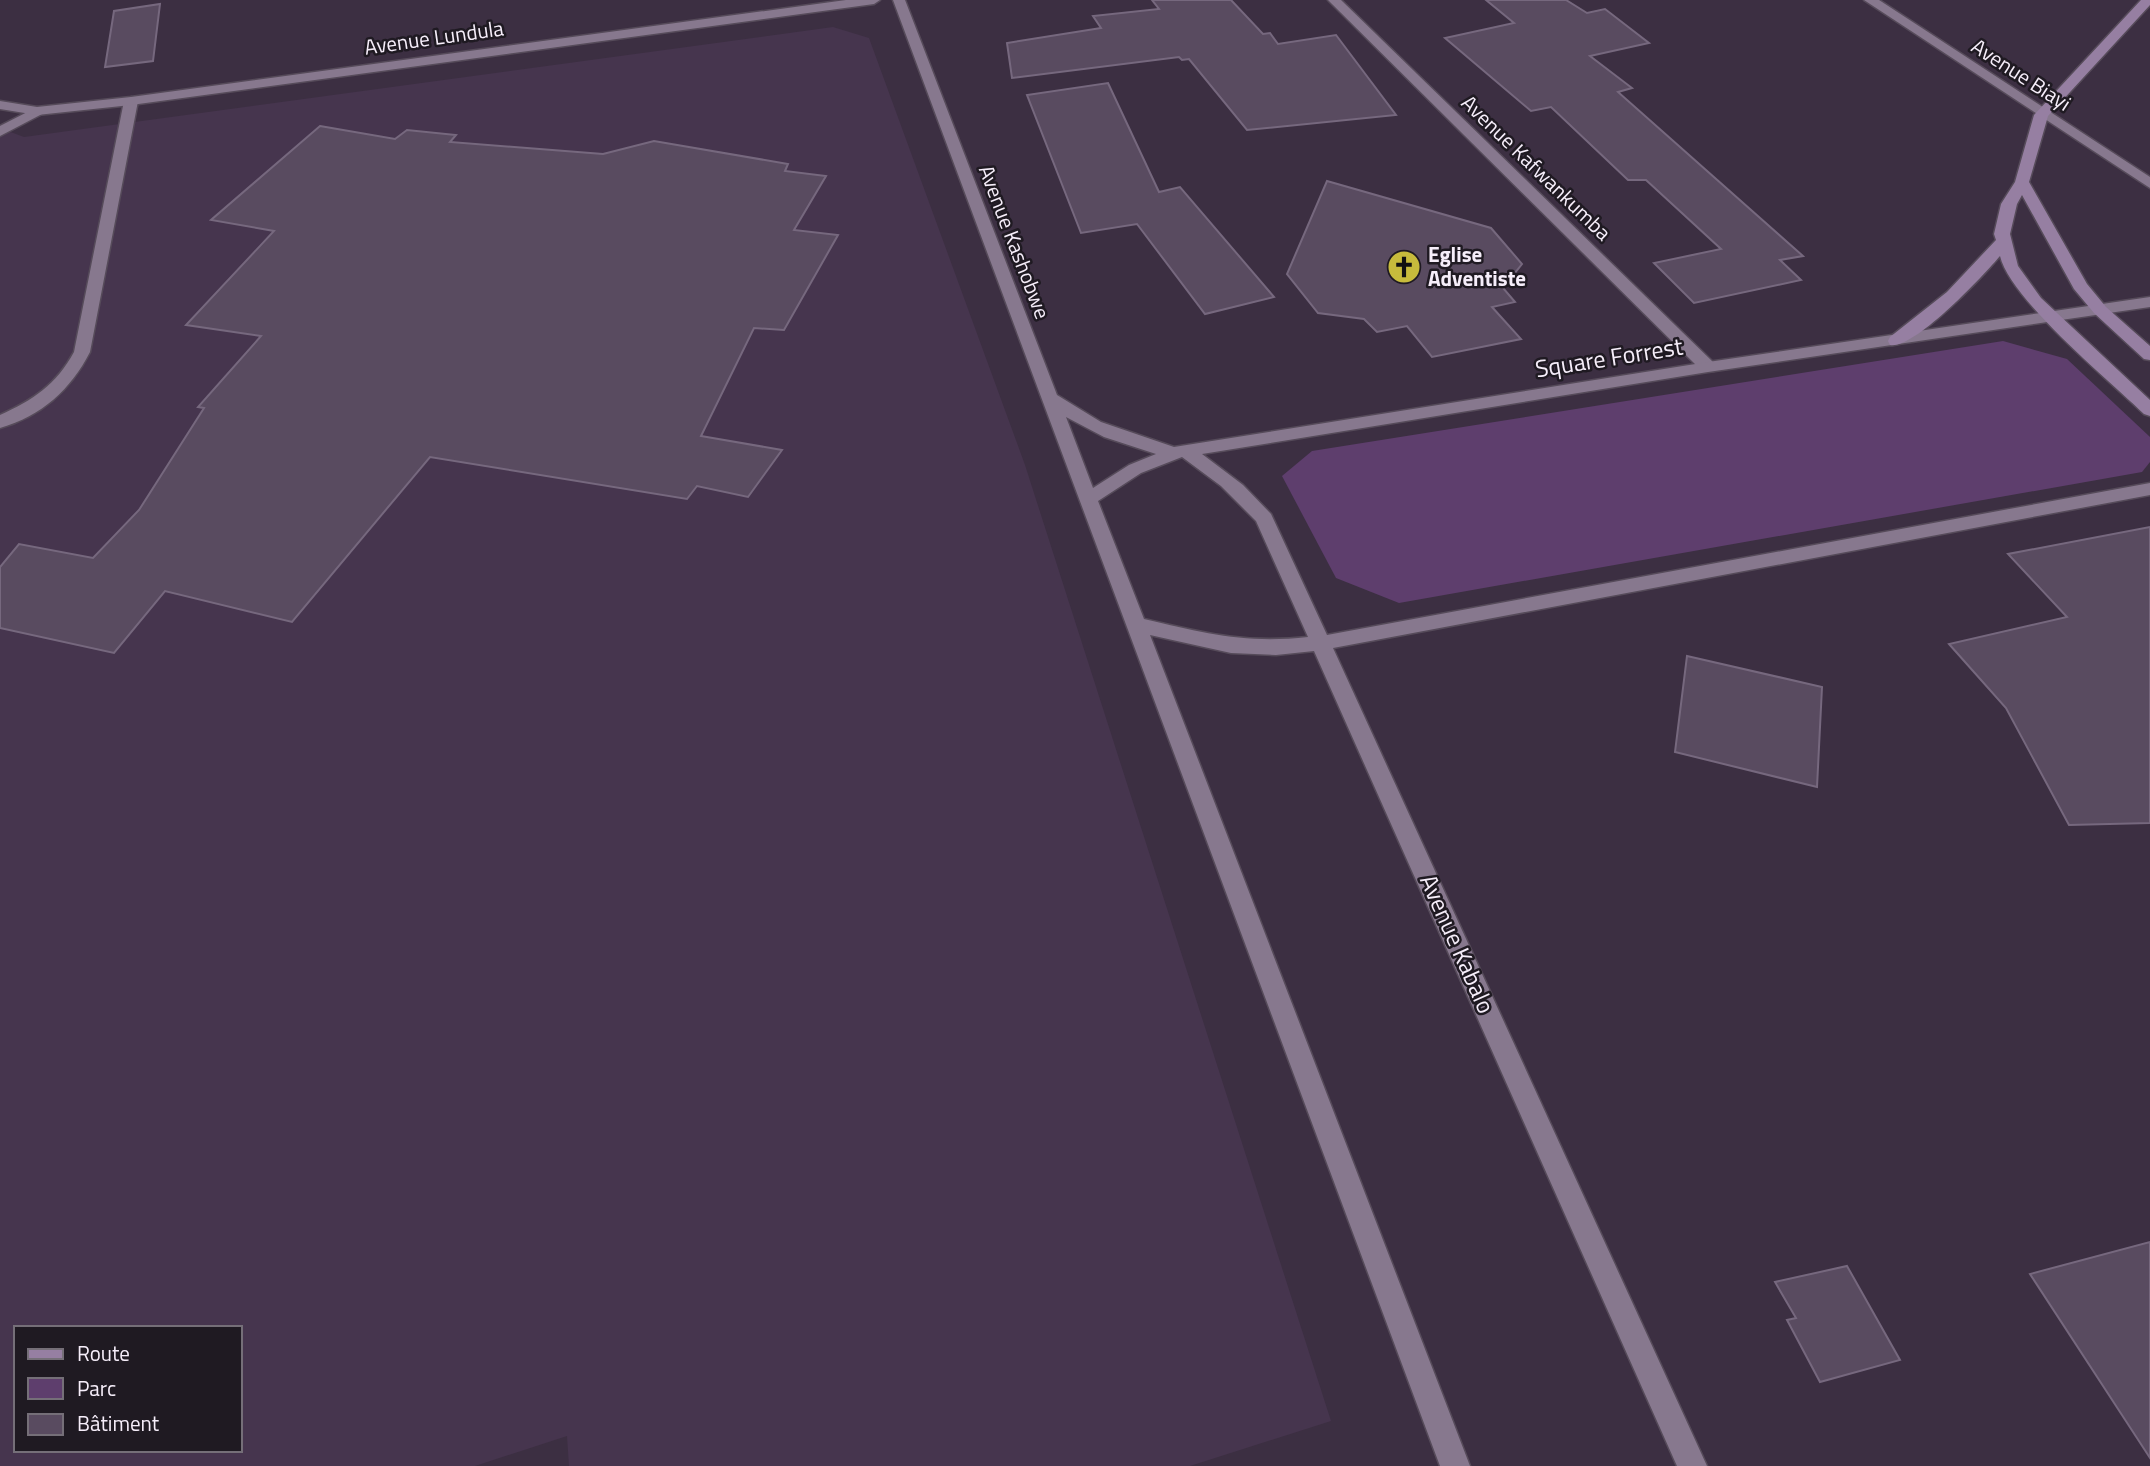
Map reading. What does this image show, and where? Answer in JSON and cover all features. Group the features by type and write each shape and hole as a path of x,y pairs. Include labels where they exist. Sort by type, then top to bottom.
{"main road":[{"path":"2148,0 2041,115 2022,182 2005,217 2002,243 2010,266 2021,284 2150,410"},
{"path":"2022,182 2080,286 2100,310 2150,355"},
{"path":"1896,341 1920,324 1981,270 2002,243"}],"street":[{"name":"Avenue Lundula","path":"0,105 37,111 131,100 874,0"},
{"name":"Avenue Kashobwe","path":"899,0 1089,499"},
{"name":"Avenue Kafwankumba","path":"1334,0 1708,367"},
{"name":"Avenue Biayi","path":"1870,0 2041,115 2150,184"},
{"path":"0,422 37,406 69,379 82,352 131,100"},
{"path":"0,132 37,111"},
{"name":"Square Forrest","path":"1089,499 1136,469 1180,452 1708,367 2150,302"},
{"path":"1050,397 1073,416 1097,429 1136,443 1180,452"},
{"name":"Avenue Kabalo","path":"1180,452 1222,475 1246,496 1264,518 1692,1466"},
{"path":"1138,625 1231,646 1276,648 1321,643 2150,489"},
{"path":"1089,499 1455,1466"}],"shaded area":[{"path":"833,27 869,38 1025,465 1331,1421 1190,1466 569,1466 567,1436 475,1466 0,1466 0,128 24,137"}],"green space":[{"path":"2003,341 2067,359 2150,437 2150,462 2142,472 1399,603 1336,578 1282,476 1312,451"}],"building":[{"path":"1152,0 1231,0 1263,34 1270,33 1278,44 1336,35 1396,115 1247,130 1189,59 1182,60 1179,57 1012,78 1007,43 1101,28 1093,16 1159,9"},
{"path":"1486,0 1566,0 1587,13 1605,9 1649,43 1590,56 1632,88 1618,92 1803,256 1780,260 1801,280 1694,303 1654,263 1721,249 1646,180 1628,180 1551,107 1531,111 1445,38 1514,23"},
{"path":"160,4 153,61 105,67 114,11"},
{"path":"1108,83 1159,192 1180,187 1274,297 1205,314 1137,224 1081,233 1027,95"},
{"path":"320,126 395,139 407,130 456,135 450,142 603,154 654,141 788,164 785,171 826,176 794,230 838,235 784,330 754,328 701,436 782,450 748,497 697,486 687,499 430,457 292,622 165,591 114,653 0,628 0,567 19,544 93,558 139,510 204,408 198,407 261,336 186,325 274,231 211,220"},
{"path":"1327,181 1491,228 1522,264 1503,288 1515,302 1492,307 1521,339 1432,357 1407,326 1377,332 1364,319 1318,313 1287,274"},
{"path":"2150,527 2150,823 2069,825 2006,708 1949,644 2067,617 2008,554"},
{"path":"1687,656 1822,687 1817,787 1675,752"},
{"path":"2150,1242 2150,1458 2030,1274"},
{"path":"1847,1266 1900,1360 1820,1382 1787,1320 1796,1318 1775,1282"}],"place":[{"name":"Eglise Adventiste","path":"1404,267"}]}
